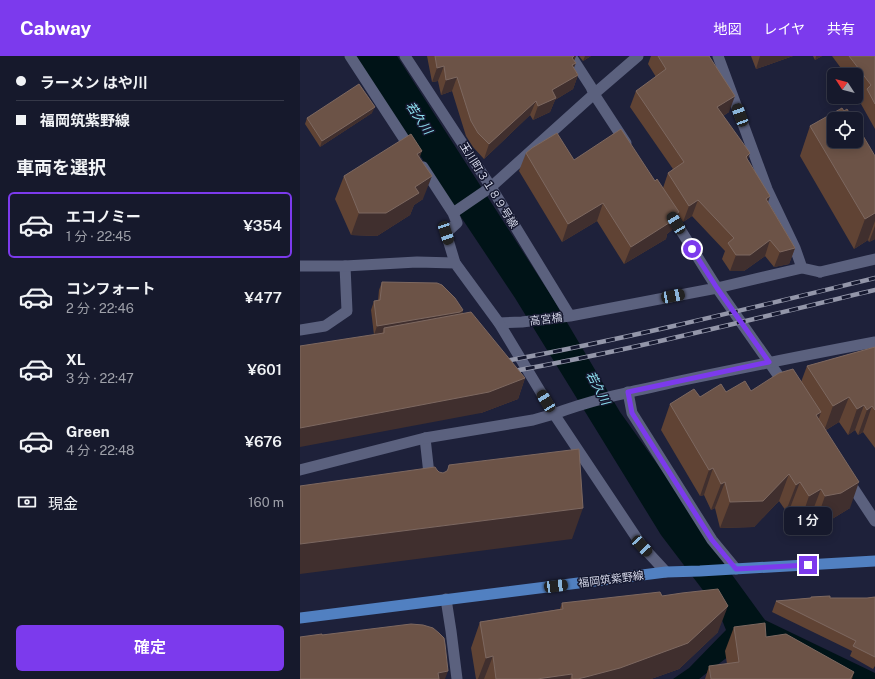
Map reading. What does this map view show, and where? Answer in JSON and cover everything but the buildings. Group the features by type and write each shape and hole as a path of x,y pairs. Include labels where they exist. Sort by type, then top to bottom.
{"main road":[{"name":"福岡筑紫野線","path":"300,618 666,572 875,561"}],"street":[{"path":"350,56 453,213 457,223 446,233 455,263 499,323 554,414 642,546 666,572"},
{"name":"玉川町３１８９号線","path":"405,56 491,187 570,316"},
{"path":"570,56 632,154"},
{"path":"453,213 491,187 638,56"},
{"path":"718,56 767,190 795,248 802,268 820,272 875,259"},
{"path":"662,201 717,288 789,391"},
{"path":"300,266 345,266 417,262 455,263"},
{"path":"300,330 325,326 347,311 345,266"},
{"name":"高宮橋","path":"499,323 522,322 570,316 717,288 802,268"},
{"path":"300,470 425,438 533,420 574,406 623,393 769,362 875,342"},
{"path":"623,393 632,413 712,540 733,569"},
{"path":"425,438 430,490"},
{"path":"841,469 875,521"},
{"path":"446,599 452,631 457,679"}],"water":[{"name":"若久川","path":"354,56 397,56 552,297 620,412 673,486 701,532 765,620 875,673 875,679 829,679 755,636 699,679 673,679 689,668 726,630 718,610 661,535 515,298"}],"railway":[{"path":"500,362 735,312 875,278"},
{"path":"508,372 646,344 875,290"}],"route":[{"path":"692,249 717,288 769,362 628,392 632,413 712,540 736,569 808,565"}]}
